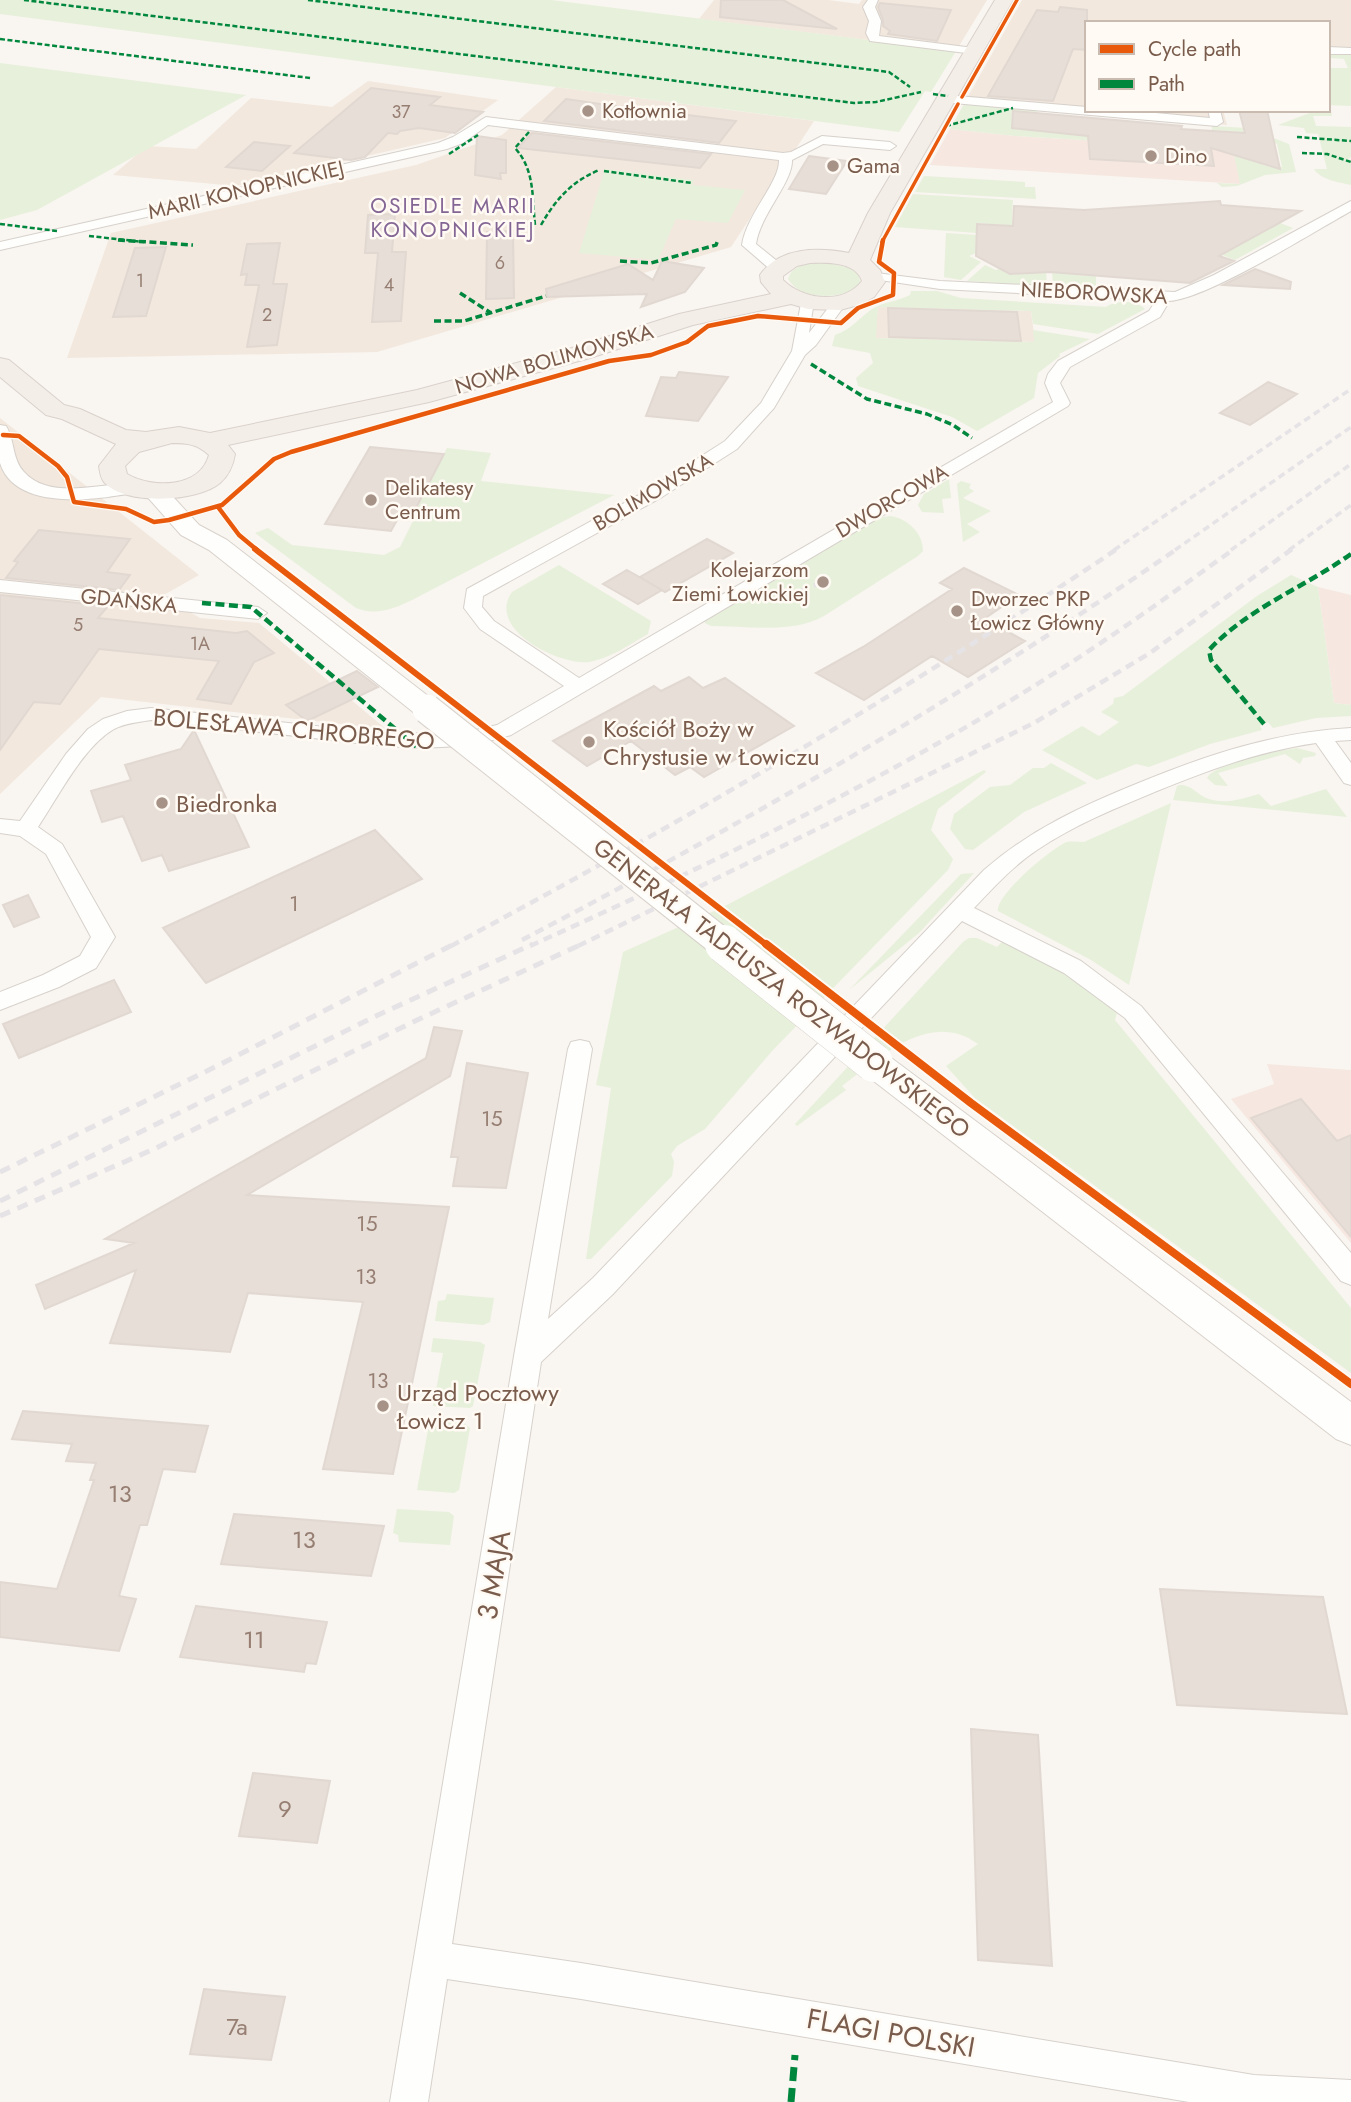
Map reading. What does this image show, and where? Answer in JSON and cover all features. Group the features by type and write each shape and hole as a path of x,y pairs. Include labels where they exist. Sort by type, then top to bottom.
{"main road":[{"path":"867,276 859,255 879,213 1004,0"},
{"path":"825,256 836,250 879,213"},
{"path":"825,256 867,276"},
{"name":"NOWA BOLIMOWSKA","path":"191,486 212,475 215,451 252,447 364,416 419,397 581,353 687,319 759,290 774,275 801,258 825,256"},
{"path":"774,275 782,293 799,299"},
{"path":"840,302 853,299 867,276"},
{"name":"NOWA BOLIMOWSKA","path":"687,319 799,299 840,302"},
{"path":"0,365 55,410 65,427 128,478 191,486"},
{"path":"55,410 71,414 120,437 145,440 186,435 215,451"},
{"path":"128,478 121,452 145,440"}],"street":[{"path":"873,0 869,7 875,21 872,33 874,39 974,51"},
{"path":"1330,50 1351,51"},
{"path":"946,99 1085,108"},
{"path":"1152,112 1216,116"},
{"name":"MARII KONOPNICKIEJ","path":"0,246 442,146 458,141 486,121 783,157"},
{"path":"783,157 800,156 812,144 822,140 890,146"},
{"path":"774,275 749,245 759,213 784,172 787,162 783,157"},
{"name":"NIEBOROWSKA","path":"867,276 940,285 1177,297 1196,290 1351,205"},
{"path":"753,232 773,247 801,258"},
{"name":"DWORCOWA","path":"472,741 504,730 1062,403 1053,390 1051,382 1054,374 1065,364 1156,314 1160,305 1158,297"},
{"name":"BOLIMOWSKA","path":"799,299 799,352"},
{"name":"BOLIMOWSKA","path":"579,687 487,625 473,608 474,593 656,493 731,445 768,405 799,352 811,342 840,302"},
{"path":"0,429 9,464 29,486 50,492 82,494 128,478"},
{"path":"23,478 80,481 128,478"},
{"name":"GENERAŁA TADEUSZA ROZWADOWSKIEGO","path":"128,478 190,530 218,545 428,709 874,1063 1351,1426"},
{"name":"GENERAŁA TADEUSZA ROZWADOWSKIEGO","path":"191,486 218,545"},
{"name":"GDAŃSKA","path":"0,586 258,613"},
{"name":"BOLESŁAWA CHROBREGO","path":"26,829 85,745 103,727 126,717 152,714 378,739 472,741"},
{"path":"528,1356 603,1286 1014,855 1076,815 1236,753 1278,742 1351,734"},
{"path":"1321,736 1351,778"},
{"path":"0,826 26,829 54,849 103,937 88,962 51,981 0,1001"},
{"path":"959,910 1085,974 1116,996 1140,1020 1351,1273"},
{"name":"3 MAJA","path":"408,2102 580,1049"},
{"name":"FLAGI POLSKI","path":"431,1959 581,1981 1254,2094 1351,2099"}],"shaded area":[{"path":"714,0 828,0 859,4 862,0 987,0 956,51 699,19"},
{"path":"1022,0 1351,0 1351,53 1330,52 1330,21 1085,21 1085,112 1224,112 1227,125 965,102"},
{"path":"368,81 498,100 445,138 237,186 113,175 147,146 196,149 251,98 332,107"},
{"path":"556,87 814,121 731,247 377,352 67,358 111,233 416,165 502,135"},
{"path":"950,129 1015,136 1233,149 1241,184 930,165"},
{"path":"878,307 1031,311 1035,342 875,338"},
{"path":"0,418 199,575 162,596 200,618 259,623 386,729 101,697 0,794"},
{"path":"1318,587 1351,595 1351,705 1334,703"},
{"path":"1267,1064 1351,1070 1351,1243 1231,1099 1274,1084"}],"green space":[{"path":"0,0 551,0 956,51 931,92 925,91 899,132 0,14"},
{"path":"1330,53 1351,54 1351,106 1330,105 1330,68 1348,68 1344,59 1330,58"},
{"path":"0,63 246,95 37,210 0,220"},
{"path":"964,104 1038,111 1036,118 1019,117 1017,129 1249,149 1251,160 1267,166 1282,167 1277,144 1251,133 1212,130 1212,126 1247,128 1289,144 1296,172 1265,175 1237,186 1222,187 1217,183 1240,184 1233,149 1015,136 950,129"},
{"path":"1330,110 1332,116 1313,116 1316,126 1351,127 1351,157 1348,159 1351,160 1351,185 1325,178 1314,169 1327,169 1318,134 1306,133 1304,128 1278,125 1312,112"},
{"path":"605,169 694,180 692,185 745,190 728,223 676,219 658,260 579,253"},
{"path":"924,176 1025,182 1025,187 1035,187 1036,199 915,192"},
{"path":"913,194 1013,200 1012,220 1088,225 1280,223 1293,228 1235,260 1222,255 1239,245 978,223 977,233 895,227"},
{"path":"946,233 977,235 976,253 969,256 981,262 961,280 944,277"},
{"path":"826,262 850,268 858,274 861,283 845,293 823,296 802,291 788,279 799,267"},
{"path":"985,265 996,270 1004,267 1046,270 1047,286 967,281"},
{"path":"1052,270 1075,271 1076,275 1096,276 1096,289 1053,287"},
{"path":"911,291 937,291 961,298 1106,307 1126,302 1145,309 1098,334 1033,324 1031,311 878,307 876,338 1034,342 1033,330 1090,339 1059,354 1060,356 1038,373 1034,398 977,431 952,417 858,386 856,378 873,363 870,353 832,346 835,335 872,309 906,297"},
{"path":"447,448 491,453 481,481 614,495 412,600 391,609 377,611 356,608 255,533 268,528 292,545 384,555 400,547 417,513 414,512"},
{"path":"949,479 951,498 942,499 944,513 922,512 918,505 924,494"},
{"path":"961,481 971,484 969,488 974,491 963,498 991,511 967,524 980,532 963,542 957,484"},
{"path":"891,516 903,520 913,528 920,538 923,551 824,616 811,622 784,627 711,626 705,623 704,620 876,518"},
{"path":"559,565 651,621 648,634 612,654 589,662 560,658 529,642 509,619 507,606 512,592"},
{"path":"1291,575 1318,587 1334,703 1351,705 1351,716 1316,718 1273,728 1268,722 1260,726 1262,730 1210,744 1149,767 1136,764 1097,780 1042,750 1082,726 1099,736 1119,722 1101,712 1113,704 1114,698 1123,696 1257,596"},
{"path":"1297,748 1316,753 1315,756 1303,758 1300,764 1285,754 1218,773 1228,786 1215,785 1207,778 1234,763"},
{"path":"1051,763 1087,783 1024,812 973,850 965,849 950,829 954,814 990,787 1010,785 1033,768 1044,768"},
{"path":"984,770 986,772 938,809 931,830 953,859 948,870 773,1050 705,1129 677,1146 671,1154 674,1162 672,1176 591,1259 586,1259 611,1088 596,1085 623,952 723,907"},
{"path":"1177,786 1218,801 1232,801 1259,794 1271,806 1326,789 1347,817 1173,800"},
{"path":"1171,803 1129,985 1091,960 998,911 999,904 1014,884 1059,846 1067,842 1084,842"},
{"path":"974,873 919,933 849,990 961,874"},
{"path":"969,938 977,938 997,947 1003,941 1068,974 1118,1009 1115,1020 1351,1308 1351,1373 975,1098 946,1066 978,1044 960,1035 941,1032 906,1041 842,1086 846,1090 797,1126 795,1124"},
{"path":"447,1294 494,1298 490,1322 483,1325 435,1321 438,1301 445,1300"},
{"path":"433,1338 480,1342 485,1345 473,1406 470,1408 433,1406 443,1353 431,1352"},
{"path":"430,1419 463,1422 470,1428 459,1490 454,1493 417,1490"},
{"path":"397,1509 449,1512 454,1516 450,1545 399,1542 398,1535 393,1533"}],"building":[{"path":"721,0 783,0 837,29 720,17"},
{"path":"880,3 951,10 937,41 888,34 890,31 883,26 878,7"},
{"path":"1060,7 1087,10 1087,21 1085,50 1073,49 1053,101 988,96 1037,10 1058,12"},
{"path":"371,88 440,97 430,105 483,112 455,133 419,128 400,131 397,134 388,133 365,157 351,160 294,153"},
{"path":"566,99 736,121 719,143 544,121"},
{"path":"1013,111 1245,133 1240,112 1267,112 1280,169 1211,148 1214,166 1090,159 1088,136 1012,128"},
{"path":"532,133 711,154 700,168 518,148"},
{"path":"477,136 506,140 506,173 500,173 501,179 475,175"},
{"path":"254,142 290,146 262,171 226,167"},
{"path":"809,156 847,161 826,194 789,189"},
{"path":"1220,201 1221,205 1301,211 1219,256 1234,261 1190,283 1050,272 1010,274 976,256 977,224 1013,226 1014,206 1084,210"},
{"path":"395,214 392,252 406,252 401,321 372,322 378,253 365,253 368,215"},
{"path":"513,231 514,298 486,299 487,232"},
{"path":"280,243 273,284 287,284 277,345 247,347 259,285 245,285 247,274 241,275 247,244"},
{"path":"166,247 146,316 113,317 135,248"},
{"path":"662,261 704,268 685,292 641,307 647,294 547,297 546,289 628,264 653,280"},
{"path":"1255,269 1291,282 1290,289 1223,285"},
{"path":"888,308 1017,312 1021,341 889,337"},
{"path":"679,372 728,377 698,421 646,416 661,377 676,378"},
{"path":"1268,382 1297,394 1250,425 1220,413"},
{"path":"370,447 444,454 414,512 402,511 391,531 325,524"},
{"path":"39,530 130,539 107,572 130,575 119,590 6,578 18,562 14,561"},
{"path":"707,539 733,553 665,592 640,577"},
{"path":"964,568 1019,595 984,619 1025,641 968,677 932,656 864,700 816,673 863,647 952,589 940,583"},
{"path":"627,570 662,590 638,604 603,584"},
{"path":"0,595 108,606 98,618 236,633 247,631 274,653 254,662 231,704 197,699 219,661 99,649 60,704 34,702 0,750"},
{"path":"357,671 378,687 307,721 286,705"},
{"path":"689,677 703,688 725,678 794,726 704,777 690,767 675,775 631,741 587,766 553,741 654,686 661,691"},
{"name":"Biedronka","path":"194,730 249,847 169,871 162,855 142,861 123,816 102,822 91,791 131,780 125,765 181,749"},
{"path":"375,830 422,879 206,983 163,928"},
{"path":"28,895 39,917 14,927 3,905"},
{"path":"114,980 131,1012 19,1058 3,1024"},
{"path":"434,1027 462,1031 450,1076 247,1195 449,1207 393,1474 323,1469 363,1302 248,1293 230,1352 110,1343 136,1270 45,1309 36,1285 134,1243 105,1239 426,1058"},
{"path":"467,1063 528,1073 506,1188 453,1186 458,1157 451,1157"},
{"path":"1301,1099 1337,1141 1351,1135 1351,1237 1251,1118"},
{"path":"23,1411 208,1426 195,1472 163,1469 147,1525 140,1525 119,1596 136,1599 119,1651 0,1637 0,1582 57,1589 94,1480 90,1480 96,1463 66,1461 72,1444 12,1439"},
{"path":"234,1514 384,1526 371,1576 221,1564"},
{"path":"1160,1589 1323,1597 1347,1714 1177,1705"},
{"path":"196,1606 327,1622 316,1664 306,1663 304,1672 180,1657"},
{"path":"971,1729 1038,1735 1052,1966 978,1960"},
{"path":"253,1773 330,1781 317,1843 239,1836"},
{"path":"204,1989 285,1997 271,2060 190,2054"}],"railway":[{"path":"1114,550 1351,389"},
{"path":"1175,550 1351,427"},
{"path":"1231,550 1351,464"},
{"path":"1289,550 1351,505"},
{"path":"451,946 621,853 789,756 954,655 1117,549"},
{"path":"522,940 690,849 855,754 1018,654 1177,549"},
{"path":"530,946 735,850 935,745 1086,653 1234,549"},
{"path":"578,946 1034,723 1150,653 1292,549"},
{"path":"786,597 823,582"},
{"path":"0,1172 219,1065 454,944"},
{"path":"0,1201 378,1015 533,944"},
{"path":"0,1216 154,1149 415,1021 582,944"}],"marked path":[{"path":"24,0 854,103 876,102 921,92"},
{"path":"308,0 889,72 910,87"},
{"path":"0,39 310,78"},
{"path":"933,94 948,96"},
{"path":"946,126 1013,108"},
{"path":"529,132 515,148 526,160 530,171 535,225"},
{"path":"449,154 478,135"},
{"path":"1297,137 1351,141"},
{"path":"1302,153 1327,154 1351,162"},
{"path":"541,225 564,191 578,180 599,170"},
{"path":"604,171 692,183"},
{"path":"0,224 57,231"},
{"path":"89,236 193,245"},
{"path":"620,261 651,263 716,245 718,240"},
{"path":"460,293 491,313"},
{"path":"434,321 464,321 546,296"},
{"path":"811,364 867,399 927,414 953,425 972,438"},
{"path":"1264,724 1211,660 1209,650 1243,620 1310,582 1351,554"},
{"path":"202,603 251,607 419,749"},
{"path":"791,2102 795,2055"}],"cycle path":[{"path":"962,97 1017,0"},
{"path":"3,435 19,436 58,466 67,477 74,502 126,509 154,522 169,520 222,505 274,459 291,452 609,361 651,355 687,342 708,326 758,316 841,323 858,308 893,295 894,273 879,262 880,246 958,104"},
{"path":"218,507 239,535 253,547 971,1103 1351,1384"}],"place":[{"name":"Kotłownia","path":"588,111"},
{"name":"Dino","path":"1151,156"},
{"name":"Gama","path":"833,166"},
{"name":"Delikatesy Centrum","path":"371,500"},
{"name":"Kolejarzom Ziemi Łowickiej","path":"823,582"},
{"name":"Dworzec PKP Łowicz Główny","path":"957,611"},
{"name":"Kościół Boży w Chrystusie w Łowiczu","path":"589,742"},
{"name":"Biedronka","path":"162,803"},
{"name":"Urząd Pocztowy Łowicz 1","path":"383,1406"}],"district":[{"name":"OSIEDLE MARII KONOPNICKIEJ","path":"453,218"}]}
